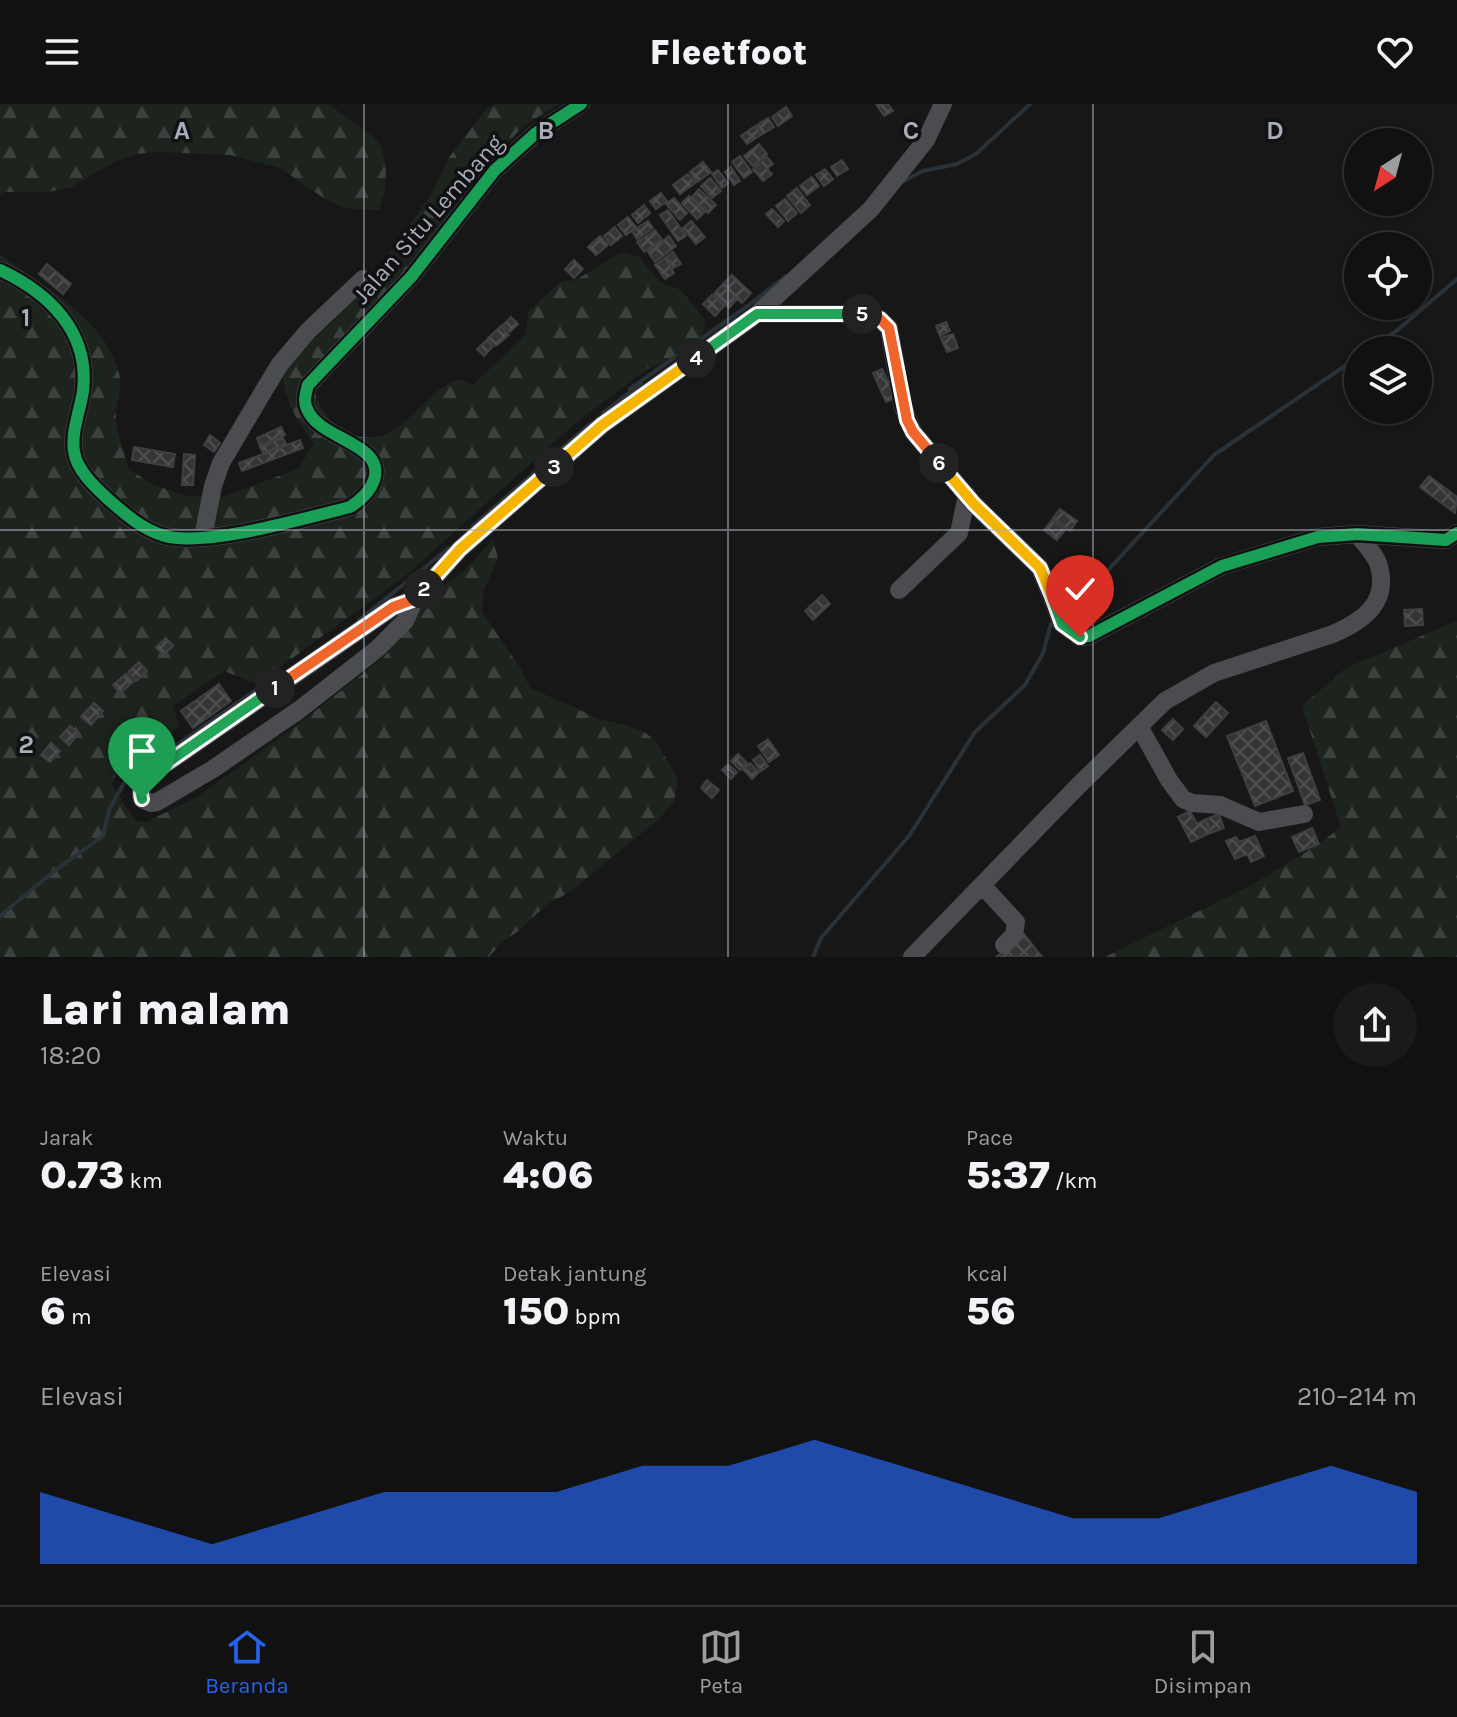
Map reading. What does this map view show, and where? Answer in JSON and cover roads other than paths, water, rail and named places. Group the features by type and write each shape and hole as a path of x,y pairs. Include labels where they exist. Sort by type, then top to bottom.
{"street":[{"name":"Jalan Situ Lembang","path":"0,270 41,295 71,326 83,370 73,454 96,489 124,513 150,530 175,538 269,527 350,507 371,489 376,476 374,463 370,456 328,432 307,412 304,401 308,385 411,277 495,170 536,133 581,104"},
{"path":"415,599 393,607 151,774 140,791 142,799 157,802 213,769 299,710 377,649 405,621 415,599 460,549 602,425 757,314 871,209 926,140 943,104"},
{"path":"203,537 221,463 273,375 308,331 363,279"},
{"path":"757,314 863,314 884,321 889,328 907,420 913,432 967,495 1040,568 1062,624 1080,637 1089,636 1222,566 1318,537 1357,534 1446,540 1457,533"},
{"path":"899,590 959,533 967,495"},
{"path":"912,957 1165,701 1214,673 1333,634 1350,627 1371,612 1381,581 1379,564 1357,534"},
{"path":"1139,726 1183,799 1192,803 1220,805 1259,822 1304,814"},
{"path":"982,885 1016,922 1014,935 1004,945"}],"waterway":[{"path":"900,183 923,171 957,164 976,154 1030,104"},
{"path":"603,413 641,383 630,389 786,276"},
{"path":"1389,336 1457,279"},
{"path":"1065,614 1214,455 1344,367"},
{"path":"473,526 590,424"},
{"path":"359,620 449,548"},
{"path":"813,957 821,938 909,836 975,732 1025,685 1043,653 1051,624 1055,622"},
{"path":"0,916 103,836 109,810 125,781 282,672"}]}
